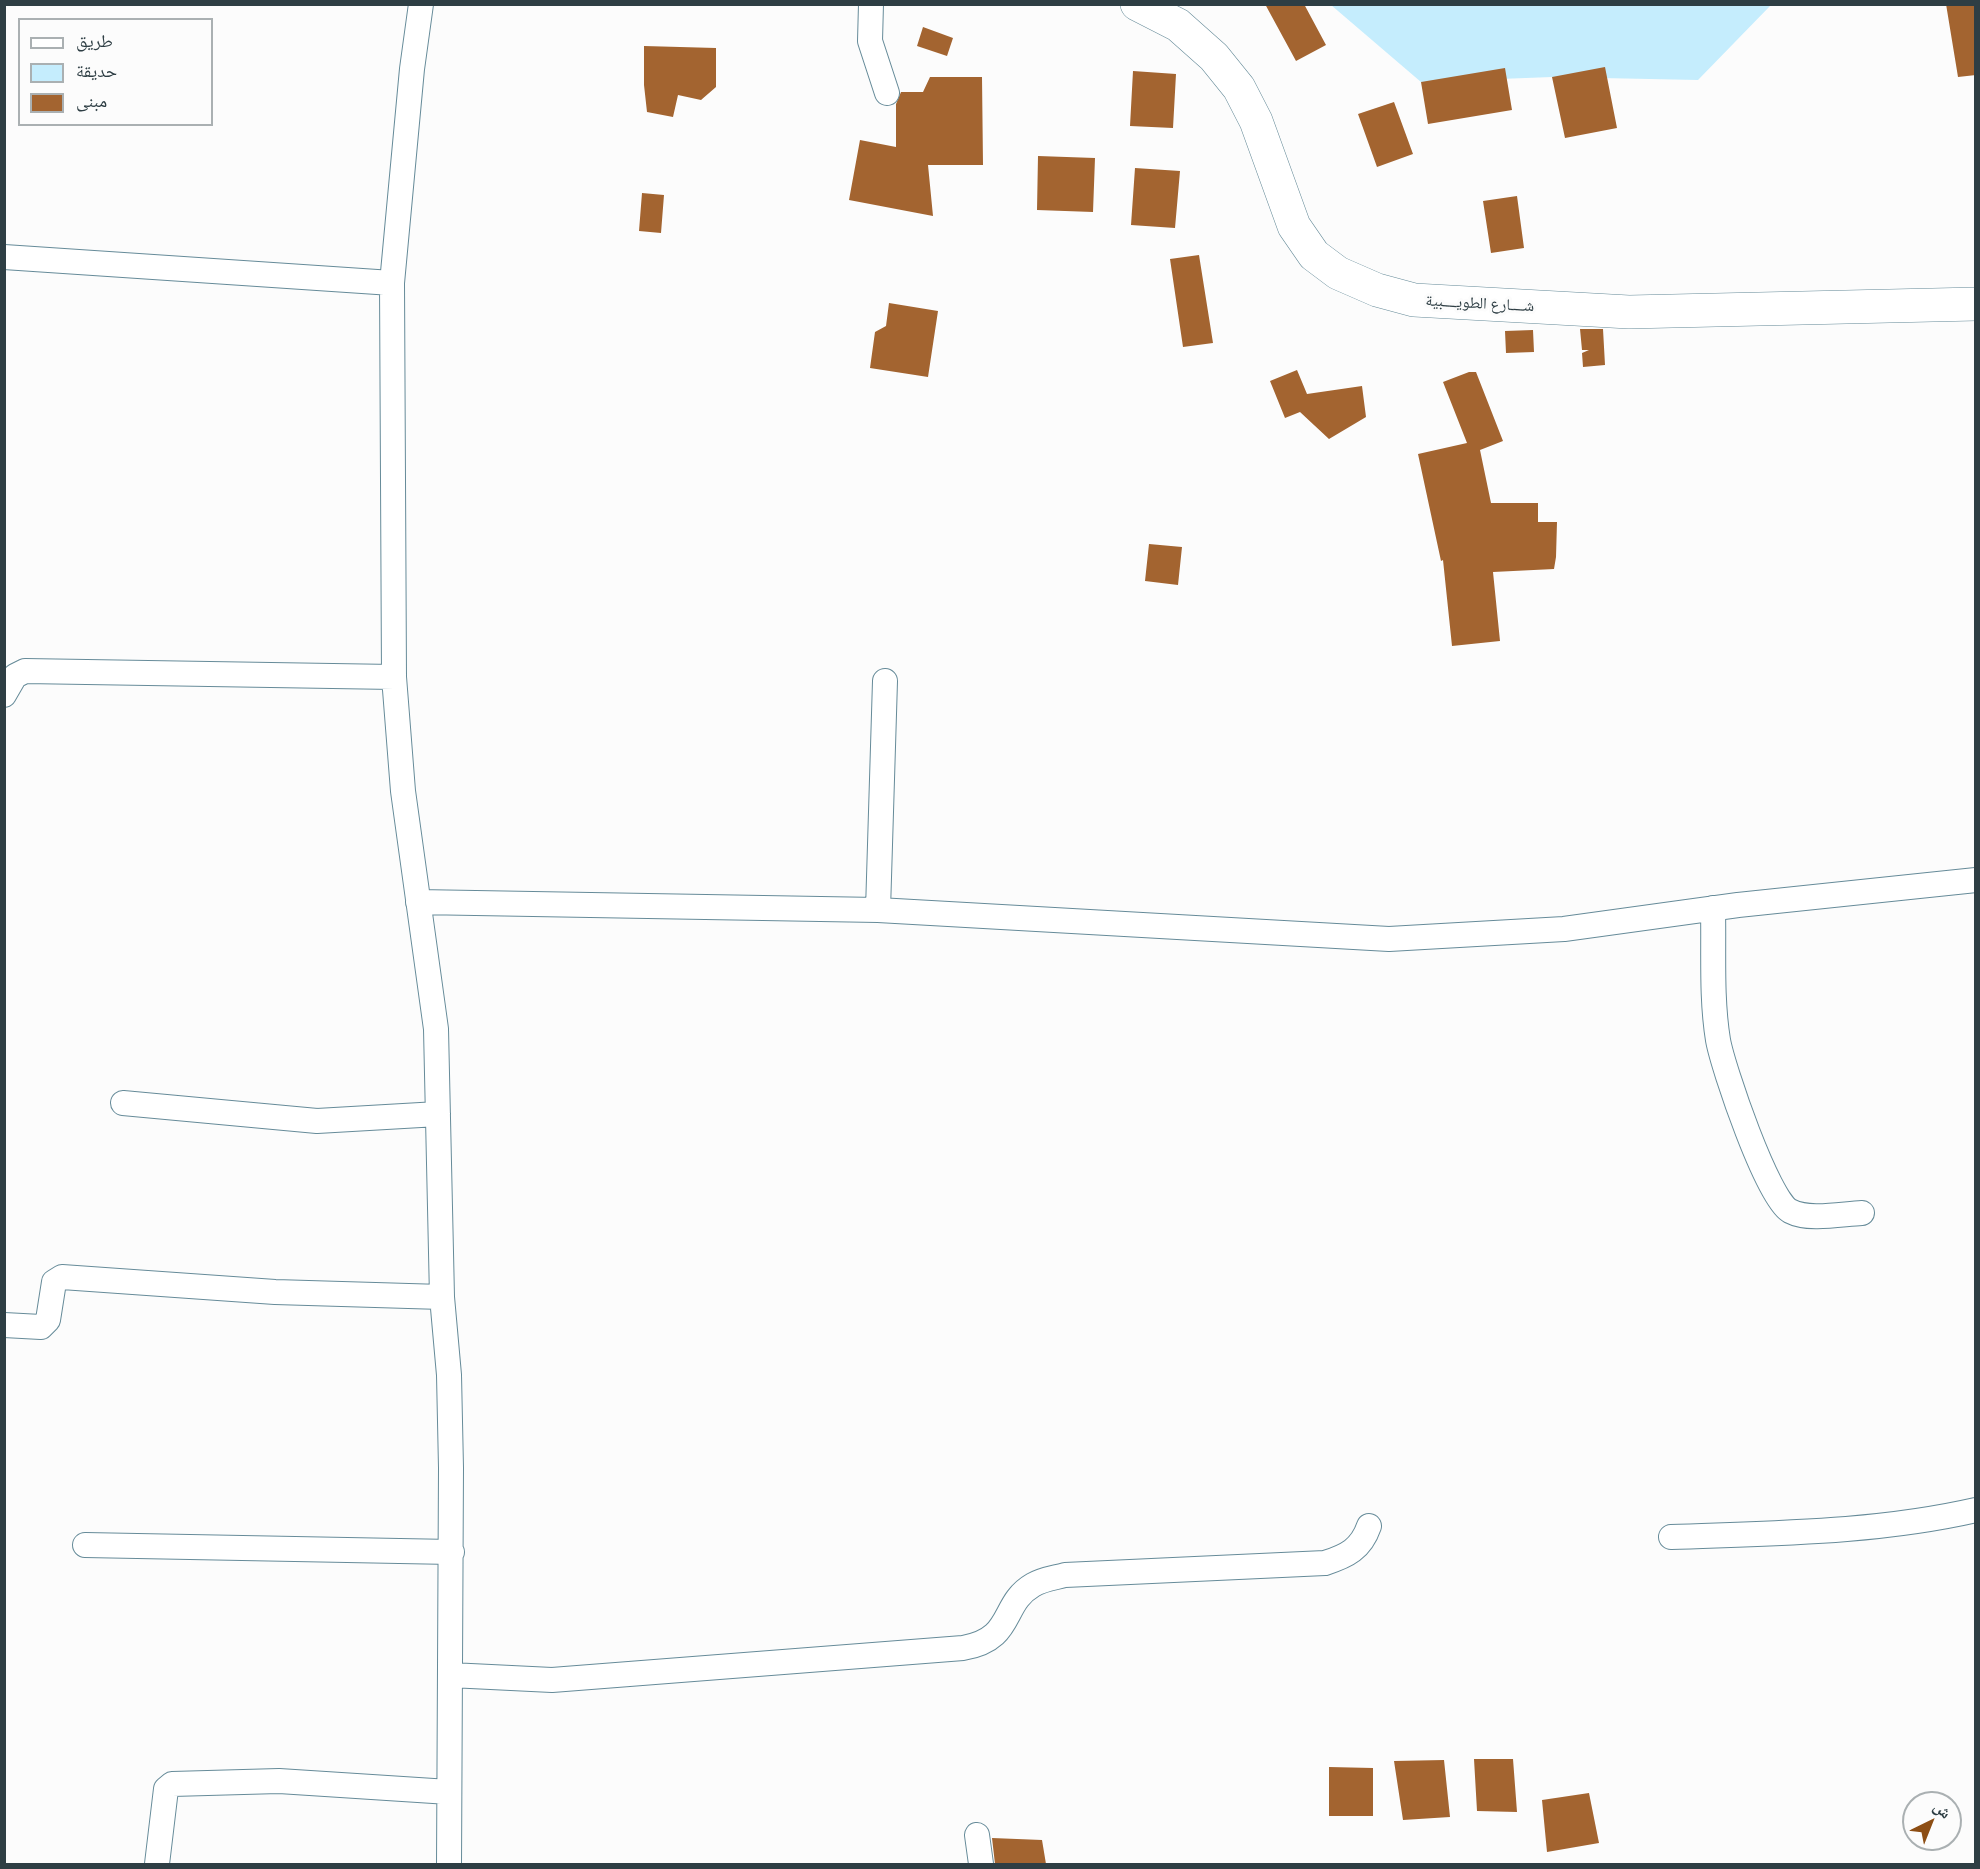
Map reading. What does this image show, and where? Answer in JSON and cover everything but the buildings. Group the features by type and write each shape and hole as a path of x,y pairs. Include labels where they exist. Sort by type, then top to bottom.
{"street":[{"path":"421,4 412,69 392,283 394,677 403,791 436,1029 442,1297 449,1375 452,1552 449,1864"},
{"path":"871,4 870,41 886,93"},
{"name":"شــــارع الطويــــبية","path":"1137,4 1178,25 1214,57 1239,88 1256,121 1294,226 1314,255 1338,273 1377,290 1414,300 1629,312 1976,304"},
{"path":"4,257 392,283"},
{"path":"4,695 15,676 25,671 394,677"},
{"path":"879,910 885,681"},
{"path":"418,902 879,910 1389,939 1564,929 1713,908 1976,880"},
{"path":"1713,908 1714,995 1719,1041 1728,1074 1771,1189 1789,1211 1806,1215 1862,1213"},
{"path":"123,1103 317,1121 438,1114"},
{"path":"4,1325 42,1327 45,1325 48,1320 54,1282 62,1277 275,1292 442,1297"},
{"path":"1671,1537 1833,1530 1895,1524 1976,1510"},
{"path":"450,1675 552,1680 982,1645 992,1639 1026,1590 1045,1580 1065,1575 1325,1563 1348,1556 1364,1541 1369,1526"},
{"path":"85,1545 452,1552"},
{"path":"157,1864 166,1789 172,1784 279,1781 449,1792"},
{"path":"977,1835 981,1864"}],"green space":[{"path":"1331,5 1771,5 1698,80 1552,77 1421,82"}]}
